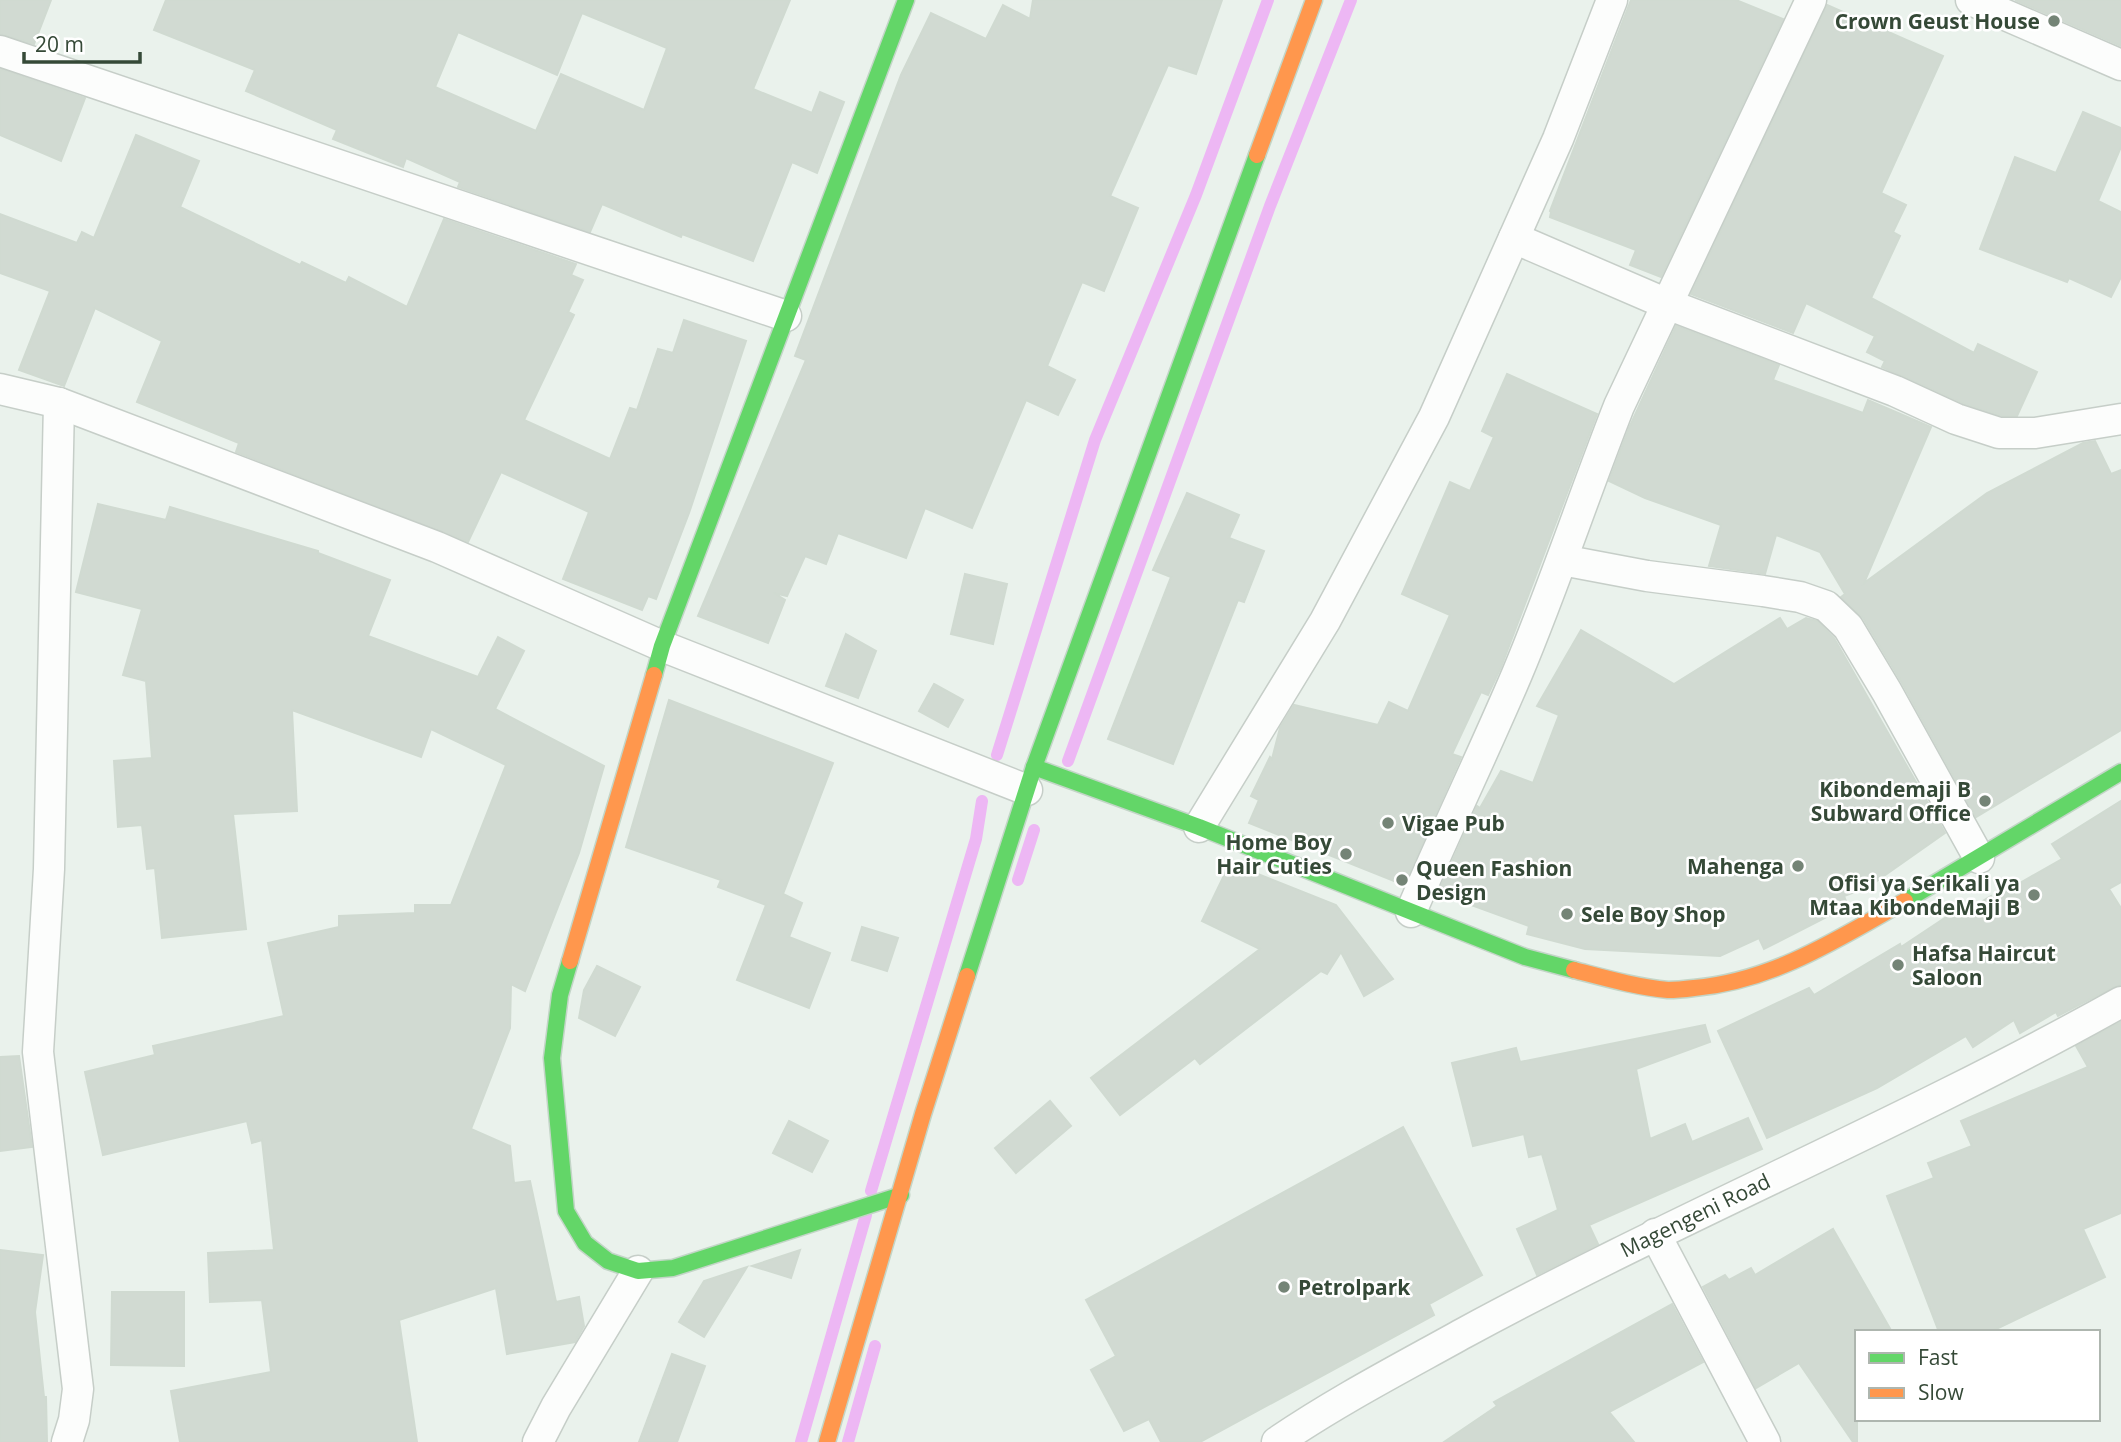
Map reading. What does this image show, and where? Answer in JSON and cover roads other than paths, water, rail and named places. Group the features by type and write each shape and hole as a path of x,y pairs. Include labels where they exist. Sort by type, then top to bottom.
{"street":[{"path":"827,1442 923,1114 1031,778 1314,0"},
{"path":"1199,827 1332,609 1434,417 1558,139 1612,0"},
{"path":"1410,912 1517,675 1614,419 1811,0"},
{"path":"1971,0 2121,65"},
{"path":"901,1195 673,1268 638,1271 608,1261 585,1243 566,1212 552,1058 560,995 662,646 904,1"},
{"path":"0,51 786,316"},
{"path":"1514,238 1667,304 1895,391 1956,419 1999,433 2035,433 2121,419"},
{"path":"0,389 59,403 437,547 662,646 1031,778 1199,827 1525,957 1616,981 1670,990 1717,986 1768,972 1808,956 1979,858 2121,772"},
{"path":"59,403 48,869 38,1052 78,1389 74,1420 66,1442"},
{"path":"1562,560 1647,576 1800,597 1826,606 1848,627 1979,858"},
{"name":"Magengeni Road","path":"1277,1442 1321,1411 1522,1302 1655,1234 2030,1053 2121,1002"},
{"path":"1655,1234 1765,1442"},
{"path":"538,1442 638,1271"}],"waterway":[{"path":"997,755 1095,440 1196,195 1268,0"},
{"path":"1068,761 1270,206 1351,0"},
{"path":"871,1191 976,839 982,801"},
{"path":"1018,880 1034,830"},
{"path":"801,1442 866,1215"},
{"path":"848,1442 875,1346"}],"place":[{"name":"Crown Geust House","path":"2054,21"},
{"name":"Kibondemaji B Subward Office","path":"1985,801"},
{"name":"Vigae Pub","path":"1388,823"},
{"name":"Home Boy Hair Cuties","path":"1346,854"},
{"name":"Mahenga","path":"1798,866"},
{"name":"Queen Fashion Design","path":"1402,880"},
{"name":"Ofisi ya Serikali ya Mtaa KibondeMaji B","path":"2034,895"},
{"name":"Sele Boy Shop","path":"1567,914"},
{"name":"Hafsa Haircut Saloon","path":"1898,965"},
{"name":"Petrolpark","path":"1284,1287"}]}
